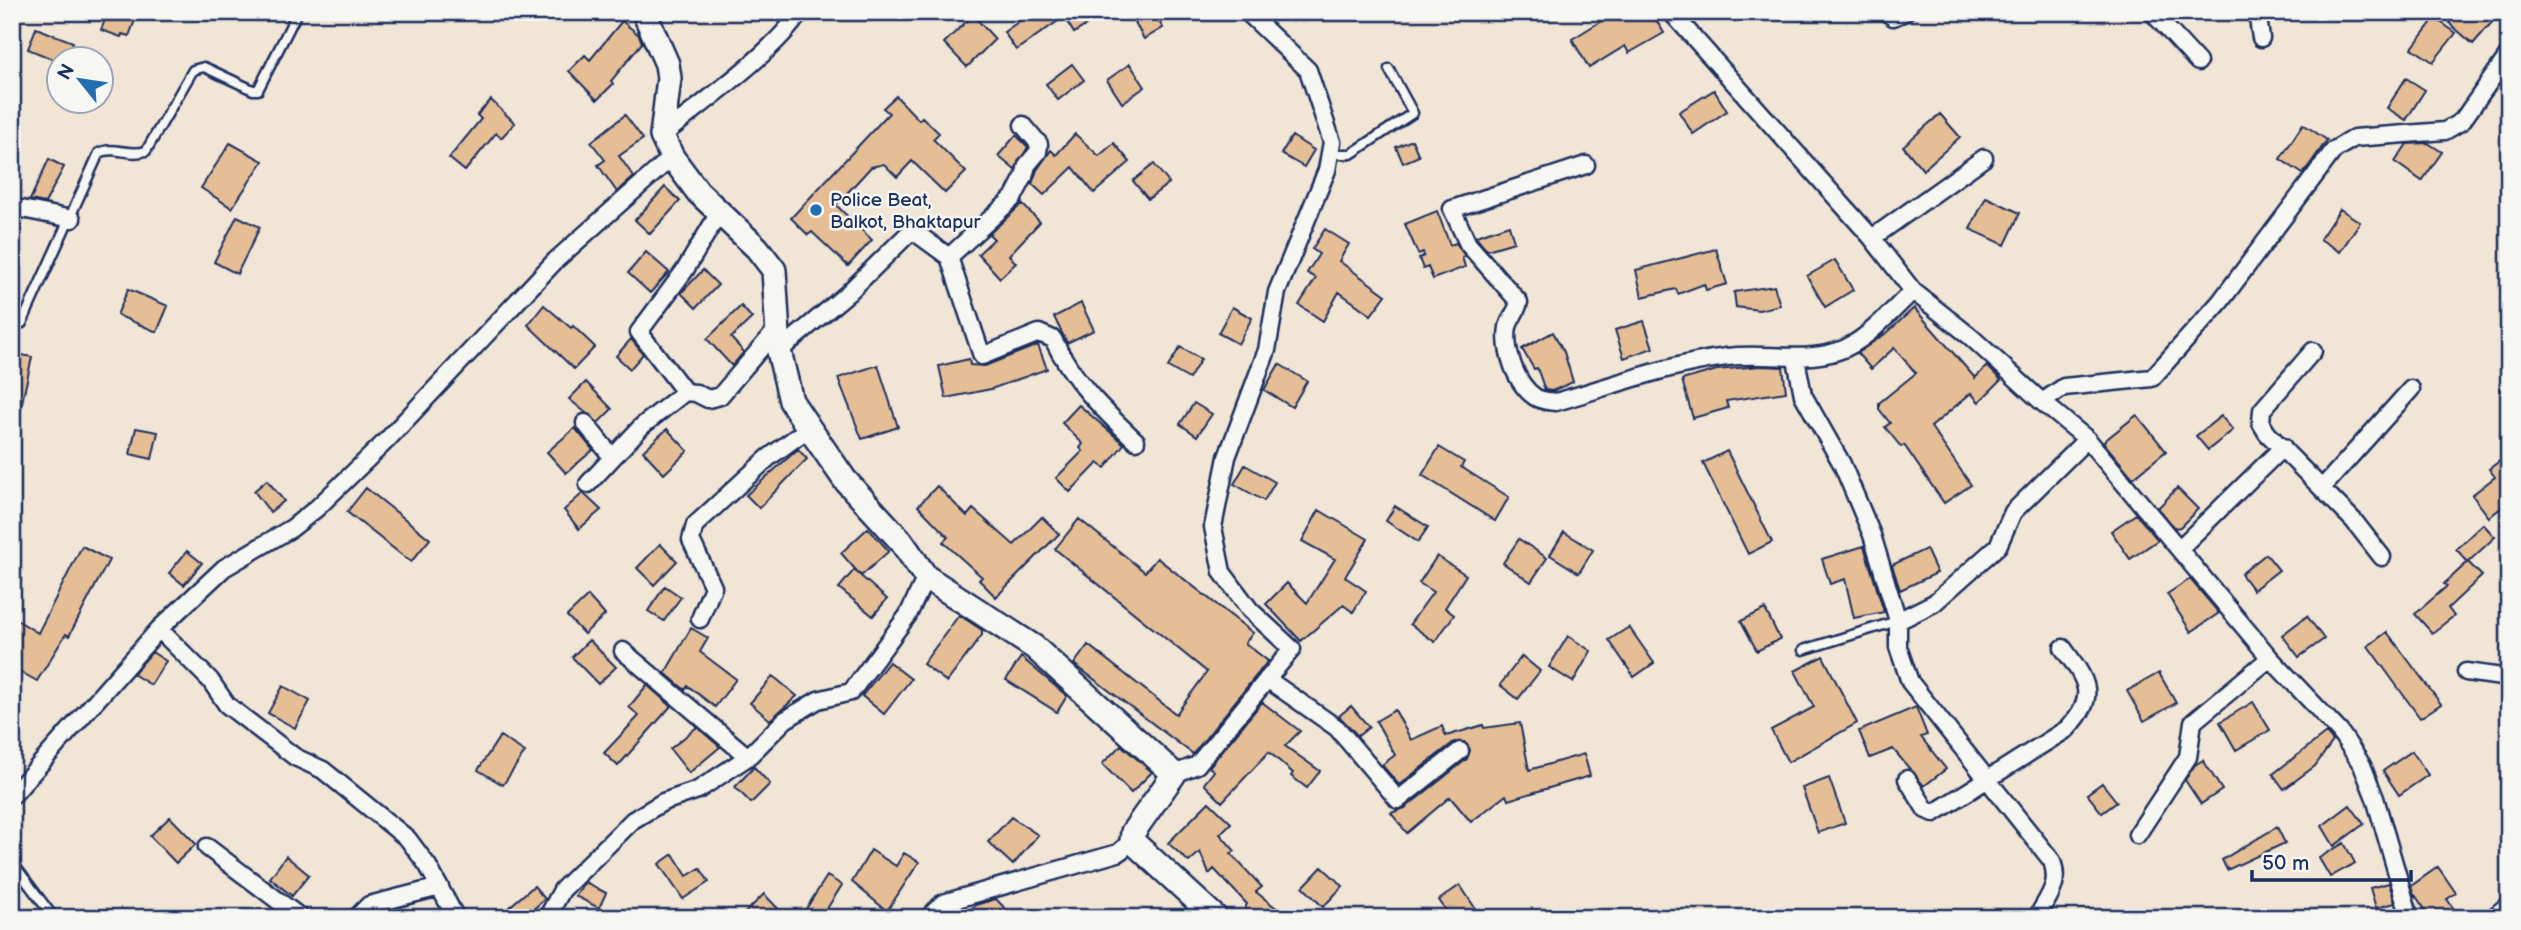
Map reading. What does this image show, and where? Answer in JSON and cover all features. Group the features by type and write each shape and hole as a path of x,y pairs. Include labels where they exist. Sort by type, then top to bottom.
{"street":[{"path":"644,12 668,71 667,146 719,213 757,248 774,270 779,340 792,401 845,480 901,541 926,577 1034,647 1174,774"},
{"path":"12,796 159,629 224,568 292,528 317,508 387,440 556,260 667,146 792,24 800,12"},
{"path":"928,918 943,903 1118,853 1132,841 1133,832 1174,774 1197,765 1292,649 1250,610 1222,572 1213,527 1227,457 1266,350 1278,292 1331,154 1332,142 1308,70 1247,12"},
{"path":"1671,12 1872,238 1913,291 1980,345 2087,439 2270,658 2340,732 2362,765 2375,798 2410,918"},
{"path":"1886,12 1893,17 1905,12"},
{"path":"2152,12 2199,62"},
{"path":"2257,12 2261,38"},
{"path":"2042,402 2064,387 2152,379 2220,302 2334,150 2354,138 2445,131 2462,121 2509,54"},
{"path":"949,257 1013,198 1024,177 1027,164 1038,152 1040,144 1023,125"},
{"path":"1872,238 1984,158"},
{"path":"1586,166 1452,209 1468,244 1518,302 1517,312 1508,325 1508,350 1522,386 1537,400 1556,402 1667,370 1728,356 1796,359 1840,351 1858,339 1913,291"},
{"path":"12,207 72,219"},
{"path":"685,392 639,332 685,270 719,213"},
{"path":"588,484 642,426 685,392 696,393 708,399 720,396 779,340 848,293 912,230 949,257 982,356 1039,332 1053,339 1065,363 1091,399 1136,441"},
{"path":"2313,351 2262,410 2261,423 2267,433 2323,487 2382,557"},
{"path":"1796,359 1802,395 1842,464 1871,535 1898,621 1898,647 1910,682 2052,861 2057,875 2055,888 2037,918"},
{"path":"2323,487 2411,390"},
{"path":"585,422 612,457"},
{"path":"700,619 713,587 691,540 695,525 768,458 809,428"},
{"path":"1898,621 1934,604 1998,546 2013,512 2087,439"},
{"path":"2179,549 2283,447"},
{"path":"547,918 562,890 633,820 663,802 698,790 748,757 785,720 818,700 851,692 908,615 926,577"},
{"path":"159,629 210,680 227,705 295,757 323,770 408,839 456,918"},
{"path":"1906,779 1926,810 1934,813 2067,729 2084,711 2087,694 2085,677 2063,648"},
{"path":"623,651 748,757"},
{"path":"2137,835 2188,757 2193,722 2270,658"},
{"path":"2466,673 2509,678"},
{"path":"1267,679 1337,728 1398,800 1460,751"},
{"path":"1132,841 1216,918"},
{"path":"207,847 301,918"},
{"path":"356,918 369,905 439,887"},
{"path":"2498,918 2509,909"}],"lane":[{"path":"12,321 22,323 72,219 99,153 106,150 137,154 146,150 192,70 204,67 253,90 263,86 297,13"},
{"path":"1331,154 1350,153 1413,113 1389,69"},
{"path":"1803,650 1898,621"},
{"path":"12,862 54,918"},
{"path":"139,918 152,918"}],"building":[{"path":"108,12 138,12 129,36 122,34 121,37 101,30"},
{"path":"1032,12 1107,12 1074,33 1064,17 1016,50 1004,32"},
{"path":"1129,12 1153,12 1163,28 1144,39"},
{"path":"1616,12 1651,12 1664,33 1629,53 1625,46 1589,68 1572,39"},
{"path":"2458,12 2483,12 2493,21 2473,44 2449,23"},
{"path":"973,15 995,39 967,67 944,43"},
{"path":"2435,18 2456,33 2433,62 2412,48"},
{"path":"622,21 639,35 642,43 611,81 613,84 597,100 569,71 585,55 590,60"},
{"path":"36,28 73,42 71,46 46,46 46,56 28,49"},
{"path":"1072,64 1084,80 1058,100 1046,84"},
{"path":"1130,64 1145,87 1122,103 1107,80"},
{"path":"2406,78 2425,90 2406,120 2387,108"},
{"path":"1714,90 1727,111 1693,134 1679,112"},
{"path":"896,96 919,120 922,117 939,133 933,139 966,172 945,193 912,161 897,177 884,164 871,167 836,205 872,240 848,266 812,232 808,235 791,218 889,113 883,108"},
{"path":"491,100 515,123 501,138 496,133 465,171 449,158 481,119 477,115"},
{"path":"1940,114 1960,137 1923,170 1903,146"},
{"path":"625,115 643,139 619,156 634,177 617,192 598,165 605,160 591,142"},
{"path":"2303,124 2327,140 2303,174 2280,159"},
{"path":"1075,134 1099,156 1114,143 1130,162 1094,193 1073,167 1044,195 1032,184 1037,170 1051,150 1056,155"},
{"path":"1016,135 1028,147 1015,170 998,156"},
{"path":"1292,136 1314,150 1304,167 1281,154"},
{"path":"1412,140 1419,156 1403,163 1396,147"},
{"path":"230,143 263,161 232,208 201,188"},
{"path":"2428,143 2442,152 2422,181 2395,162 2407,144"},
{"path":"49,159 64,167 45,203 30,200"},
{"path":"1154,164 1169,183 1148,199 1133,181"},
{"path":"665,187 680,201 650,234 635,220"},
{"path":"1986,197 2020,213 2005,245 1970,229"},
{"path":"1022,204 1040,222 1009,255 1016,263 1000,278 978,254 994,239 989,234"},
{"path":"2340,209 2360,222 2340,252 2320,239"},
{"path":"1437,211 1450,245 1456,243 1465,256 1462,257 1465,267 1433,279 1428,267 1423,269 1419,258 1424,256 1423,252 1418,254 1405,224"},
{"path":"237,216 260,227 237,274 214,262"},
{"path":"1509,225 1514,242 1487,250 1476,236"},
{"path":"1325,229 1349,244 1339,261 1386,295 1371,315 1339,292 1323,321 1299,305 1316,278 1307,273 1319,254 1312,249"},
{"path":"1716,249 1727,284 1706,290 1704,284 1678,294 1676,289 1642,297 1636,270"},
{"path":"646,252 669,272 650,293 628,273"},
{"path":"1835,260 1853,290 1825,307 1807,276"},
{"path":"703,270 718,285 696,308 681,293"},
{"path":"1774,286 1780,305 1759,310 1736,307 1734,292"},
{"path":"128,289 168,306 157,332 117,315"},
{"path":"1081,303 1094,330 1067,343 1054,317"},
{"path":"544,305 571,328 573,326 595,347 574,369 528,325"},
{"path":"741,306 752,318 731,338 744,352 732,366 707,339"},
{"path":"1232,307 1252,318 1238,344 1218,333"},
{"path":"1914,308 1975,378 1987,366 2001,380 1979,402 1971,393 1931,427 1971,485 1944,503 1904,445 1901,447 1885,427 1890,423 1879,409 1879,403 1916,373 1894,348 1871,369 1857,353 1888,332"},
{"path":"1644,321 1653,348 1624,358 1615,330"},
{"path":"1553,332 1564,352 1573,382 1552,391 1545,390 1537,368 1534,369 1522,349"},
{"path":"631,339 643,354 630,369 616,356"},
{"path":"1038,345 1047,369 991,389 946,398 939,366 969,359 970,365 985,366"},
{"path":"1180,347 1201,359 1189,379 1168,367"},
{"path":"12,353 32,357 20,412 12,411"},
{"path":"1279,364 1307,381 1292,407 1264,390"},
{"path":"878,365 898,427 862,439 838,378"},
{"path":"1783,367 1786,392 1726,401 1728,408 1693,418 1682,380 1717,370"},
{"path":"586,382 612,409 598,423 569,399"},
{"path":"1194,403 1212,414 1197,436 1180,424"},
{"path":"1079,405 1124,444 1105,468 1098,463 1070,492 1056,478 1083,451 1080,448 1083,444 1062,423"},
{"path":"2137,415 2166,451 2133,478 2103,442"},
{"path":"2221,416 2233,430 2208,450 2196,436"},
{"path":"136,428 158,432 152,459 130,454"},
{"path":"575,428 593,450 566,473 547,452"},
{"path":"667,429 688,451 664,474 643,451"},
{"path":"1439,447 1464,462 1461,467 1509,497 1495,521 1422,475"},
{"path":"798,449 807,459 759,508 746,495"},
{"path":"1727,451 1772,542 1748,554 1703,463"},
{"path":"2509,454 2509,502 2489,517 2472,495 2495,477 2489,469"},
{"path":"1245,465 1275,482 1264,501 1234,484"},
{"path":"267,480 284,501 270,512 254,491"},
{"path":"937,486 967,516 973,509 1014,545 1042,517 1059,534 996,597 979,580 982,577 943,542 948,537 918,506"},
{"path":"366,488 430,539 411,562 347,512"},
{"path":"2177,488 2198,509 2180,527 2175,528 2158,508"},
{"path":"583,493 601,510 579,529 564,510"},
{"path":"1395,506 1428,527 1418,542 1386,521"},
{"path":"1319,510 1368,539 1345,577 1366,591 1353,612 1343,605 1301,641 1266,604 1287,583 1307,603 1335,559 1302,541"},
{"path":"2136,514 2158,540 2130,559 2111,531"},
{"path":"1079,519 1145,572 1157,558 1253,633 1245,643 1268,661 1193,754 1074,664 1088,645 1176,714 1207,672 1055,549"},
{"path":"2483,524 2495,537 2468,562 2456,549"},
{"path":"868,528 889,551 861,576 841,553"},
{"path":"1564,532 1593,550 1579,573 1550,555"},
{"path":"1519,539 1547,558 1531,582 1503,563"},
{"path":"660,544 677,561 654,585 637,568"},
{"path":"82,546 109,560 69,636 66,634 37,681 12,667 12,617 38,633"},
{"path":"1864,546 1884,612 1854,618 1845,579 1830,584 1822,559"},
{"path":"1926,549 1937,573 1900,590 1892,565"},
{"path":"187,551 202,563 184,585 169,573"},
{"path":"2266,554 2279,570 2253,590 2241,574"},
{"path":"1437,556 1466,575 1445,608 1454,615 1435,642 1410,624 1433,592 1419,583"},
{"path":"2468,562 2482,576 2448,608 2454,616 2432,633 2415,614 2447,586 2444,584"},
{"path":"854,570 887,599 873,616 839,588"},
{"path":"2190,579 2219,613 2191,632 2167,594"},
{"path":"665,586 681,597 664,621 648,611"},
{"path":"588,596 605,615 584,634 567,616"},
{"path":"1765,609 1780,639 1757,651 1741,621"},
{"path":"959,615 982,630 982,635 947,682 923,664"},
{"path":"2307,616 2324,639 2299,657 2282,635"},
{"path":"1629,627 1654,663 1634,677 1609,640"},
{"path":"691,628 708,638 700,652 736,679 715,707 688,686 685,690 665,673"},
{"path":"2387,632 2441,704 2420,718 2368,646"},
{"path":"1568,636 1591,651 1573,682 1549,667"},
{"path":"589,640 616,667 598,684 572,657"},
{"path":"152,652 166,661 151,685 133,674"},
{"path":"1522,656 1540,671 1518,699 1500,685"},
{"path":"1823,656 1857,723 1788,762 1771,730 1814,707 1795,671"},
{"path":"1021,657 1067,696 1057,712 1006,680"},
{"path":"889,662 911,679 884,714 862,696"},
{"path":"2159,673 2176,703 2144,721 2127,691"},
{"path":"773,676 797,696 770,720 750,703"},
{"path":"647,685 671,706 618,766 604,753 639,716 629,707"},
{"path":"283,686 310,701 295,728 268,713"},
{"path":"1262,702 1300,731 1285,746 1320,771 1307,788 1291,776 1293,773 1269,752 1222,802 1204,784 1214,771 1209,767"},
{"path":"2253,702 2270,730 2236,750 2220,722"},
{"path":"1351,706 1369,727 1358,736 1339,716"},
{"path":"1916,707 1927,735 1921,737 1946,769 1924,786 1893,749 1870,758 1859,731"},
{"path":"1395,710 1411,740 1442,726 1446,736 1483,725 1484,728 1520,723 1529,770 1584,754 1590,776 1508,800 1506,795 1471,822 1450,797 1407,833 1391,813 1405,808 1467,759 1470,750 1464,742 1454,742 1399,785 1382,765 1395,755 1376,721"},
{"path":"697,727 720,747 689,773 670,749"},
{"path":"2326,733 2333,741 2315,766 2284,789 2273,774"},
{"path":"500,736 525,752 503,785 478,770"},
{"path":"1121,745 1152,772 1131,793 1102,764"},
{"path":"2412,751 2428,775 2399,795 2383,771"},
{"path":"2203,760 2222,790 2201,804 2185,780 2195,765"},
{"path":"754,767 770,784 751,803 735,787"},
{"path":"1829,778 1845,823 1818,833 1802,788"},
{"path":"2102,783 2117,802 2102,813 2087,794"},
{"path":"1209,802 1231,823 1220,834 1235,851 1231,854 1262,887 1256,892 1289,918 1257,918 1245,908 1247,904 1214,869 1209,874 1200,852 1189,862 1168,843"},
{"path":"2350,805 2364,824 2334,846 2322,826"},
{"path":"170,817 196,844 176,863 150,836"},
{"path":"1011,817 1038,835 1013,865 988,842"},
{"path":"2277,827 2285,843 2227,870 2222,860"},
{"path":"2344,843 2355,863 2330,877 2319,858"},
{"path":"871,850 896,866 904,853 919,862 887,911 852,882"},
{"path":"673,854 687,876 700,868 709,882 683,899 659,864"},
{"path":"286,856 309,875 292,896 270,878"},
{"path":"1322,867 1343,886 1323,907 1303,887"},
{"path":"2438,867 2456,893 2447,899 2460,918 2431,918 2413,892 2411,886"},
{"path":"827,876 842,885 821,918 800,918"},
{"path":"585,882 606,893 599,908 575,896"},
{"path":"2389,883 2395,903 2376,908 2370,888"},
{"path":"1460,885 1475,908 1461,918 1451,918 1439,900"},
{"path":"534,886 545,899 523,918 496,918"},
{"path":"764,894 787,918 740,918"},
{"path":"996,899 1014,918 960,918 976,905"}],"place":[{"name":"Police Beat, Balkot, Bhaktapur","path":"816,210"}]}
